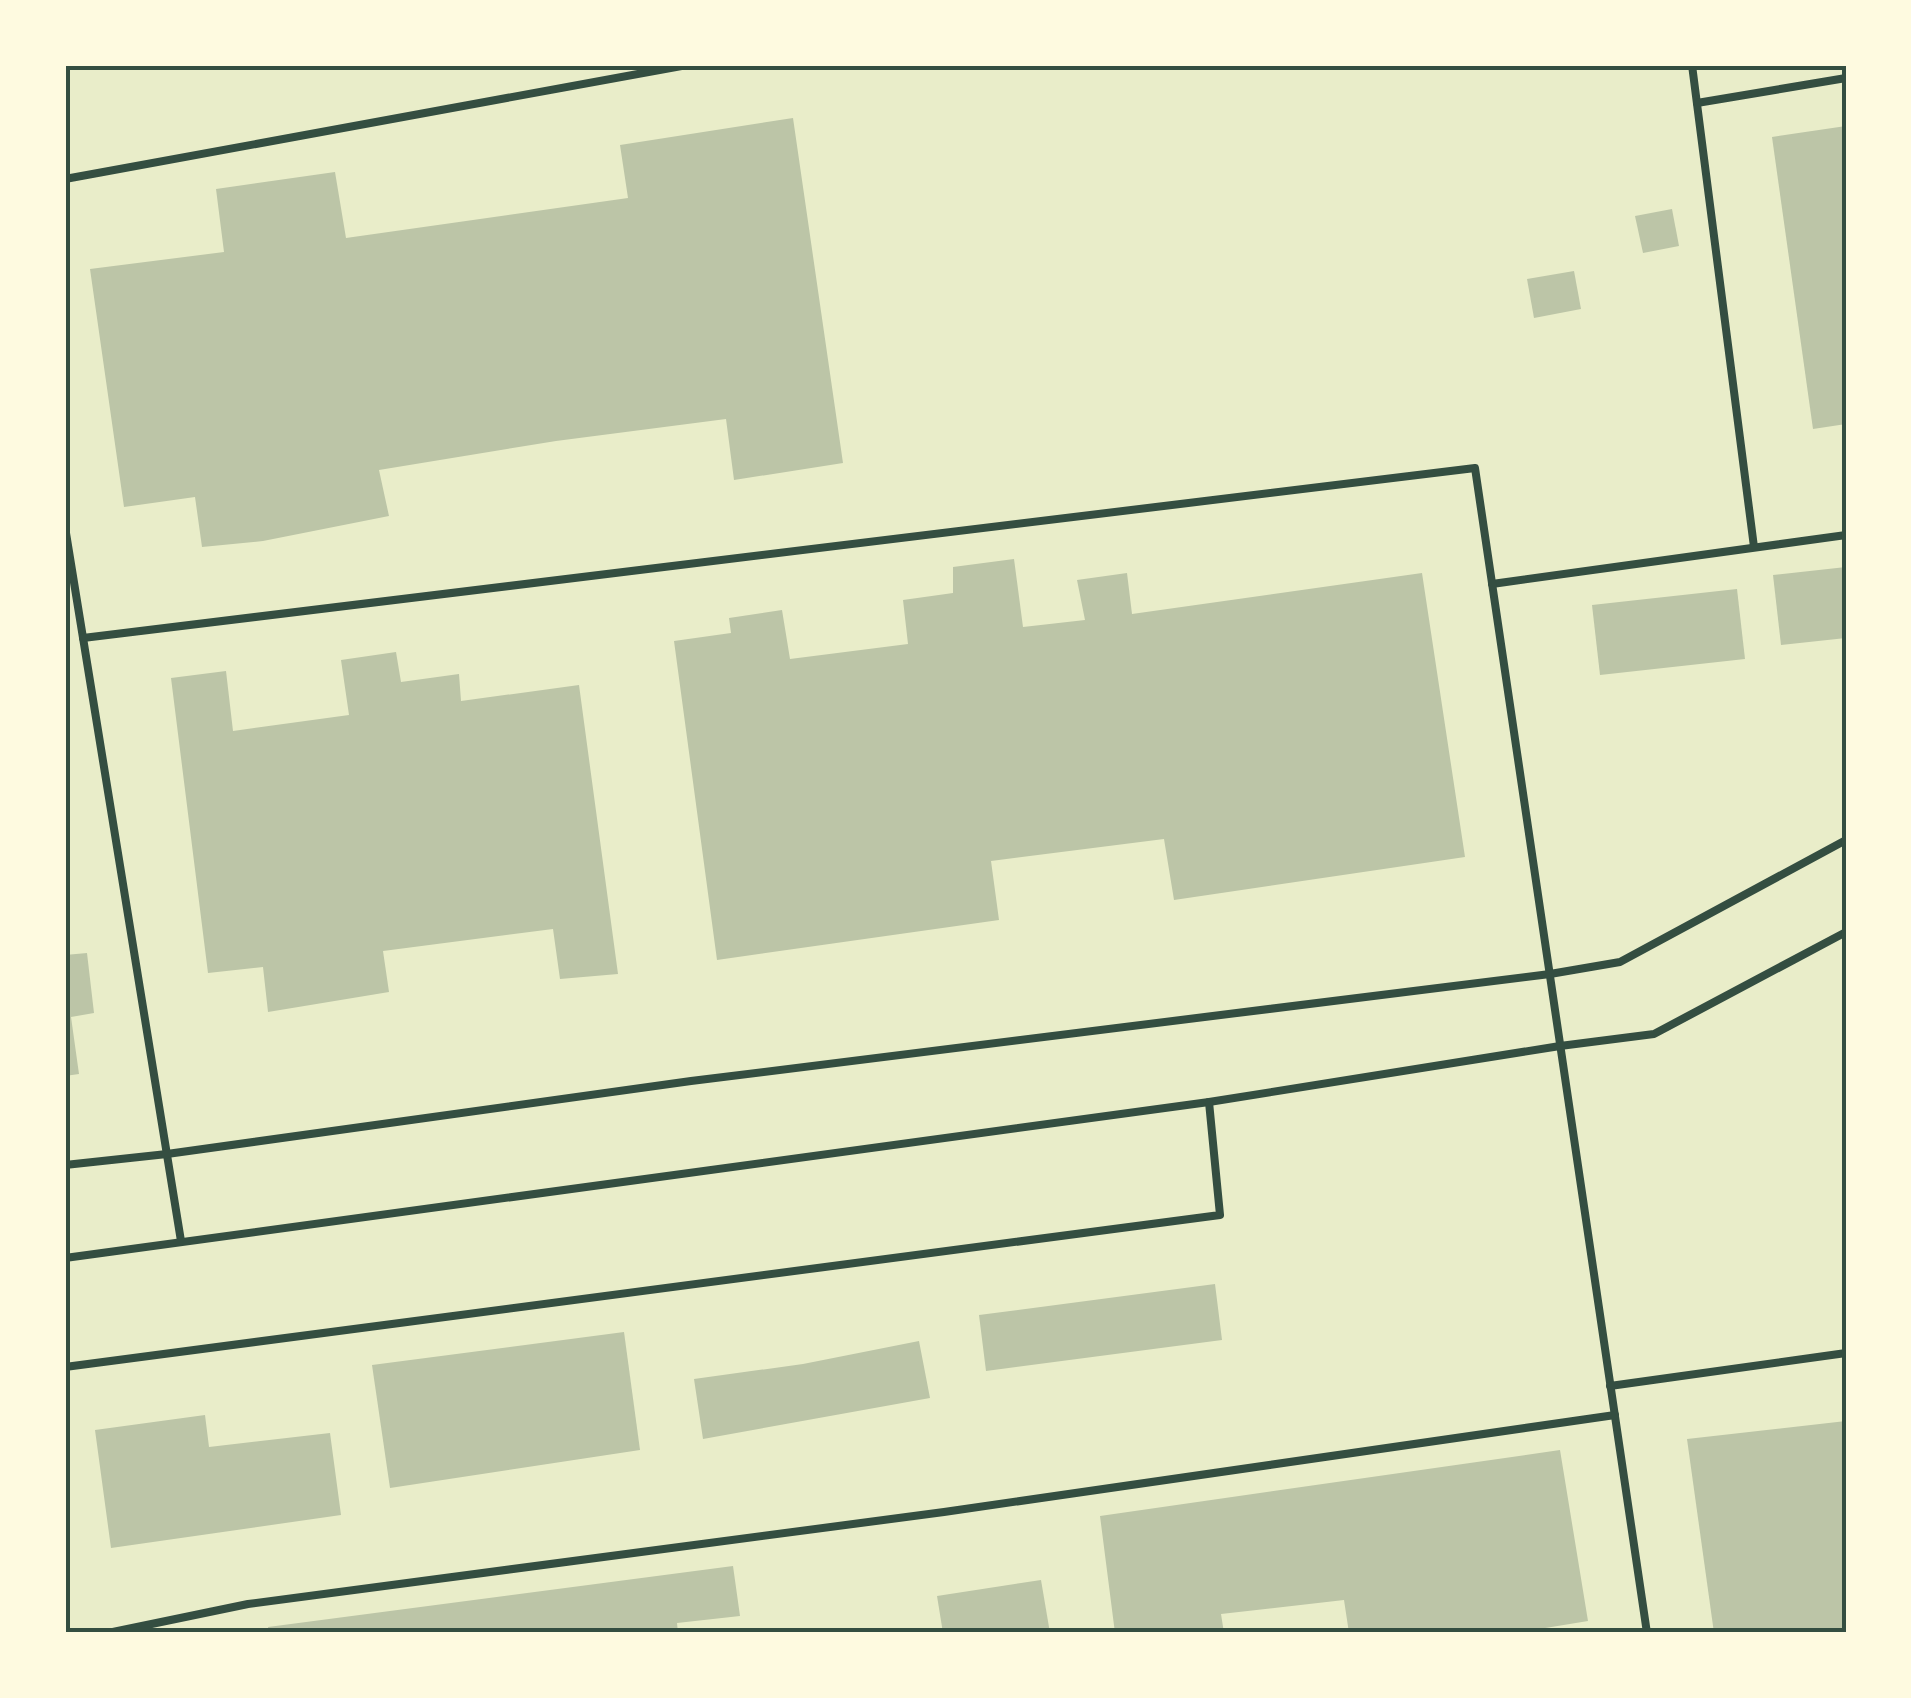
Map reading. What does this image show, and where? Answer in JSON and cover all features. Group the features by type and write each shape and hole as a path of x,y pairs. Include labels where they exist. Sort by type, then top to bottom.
{"lane":[{"path":"65,180 686,65"},
{"path":"1692,65 1754,547"},
{"path":"1697,103 1846,78"},
{"path":"83,638 1476,468 1647,1633"},
{"path":"65,527 70,584 83,638 181,1241"},
{"path":"1492,584 1846,535"},
{"path":"65,1165 1620,962 1846,840"},
{"path":"65,1258 1209,1102 1654,1034 1846,932"},
{"path":"65,1367 1220,1214 1209,1102"},
{"path":"1610,1386 1846,1353"},
{"path":"108,1633 248,1604 944,1512 1615,1415"}],"building":[{"path":"793,118 843,463 734,480 726,419 379,470 389,516 263,541 202,547 195,497 124,507 90,269 224,252 216,189 335,172 346,238 628,198 620,145"},
{"path":"1846,126 1846,424 1813,429 1772,137"},
{"path":"1672,209 1679,246 1643,253 1635,216"},
{"path":"1574,271 1581,309 1534,318 1527,279"},
{"path":"1014,559 1023,627 1085,620 1077,580 1127,573 1132,614 1422,573 1465,857 1174,900 1164,839 991,861 999,920 717,960 674,641 731,633 729,618 782,610 790,659 908,644 903,600 953,593 953,567"},
{"path":"1846,567 1846,638 1781,645 1773,575"},
{"path":"1737,589 1745,659 1600,675 1592,605"},
{"path":"396,652 401,682 459,674 461,701 579,685 618,974 560,979 553,929 383,951 389,992 268,1012 263,967 208,973 171,678 226,671 233,731 349,715 341,660"},
{"path":"87,953 94,1013 71,1017 79,1074 65,1076 65,955"},
{"path":"1215,1284 1222,1340 986,1371 979,1315"},
{"path":"624,1332 640,1450 390,1488 372,1365"},
{"path":"919,1341 930,1398 703,1439 694,1379 803,1364"},
{"path":"205,1415 209,1447 330,1433 341,1515 111,1548 95,1430"},
{"path":"1846,1421 1846,1633 1714,1633 1687,1439"},
{"path":"1560,1450 1588,1621 1514,1633 1349,1633 1344,1600 1221,1614 1224,1633 1115,1633 1100,1516"},
{"path":"733,1566 740,1616 677,1623 678,1633 269,1633 268,1627"},
{"path":"1041,1580 1050,1633 943,1633 937,1596"}]}
